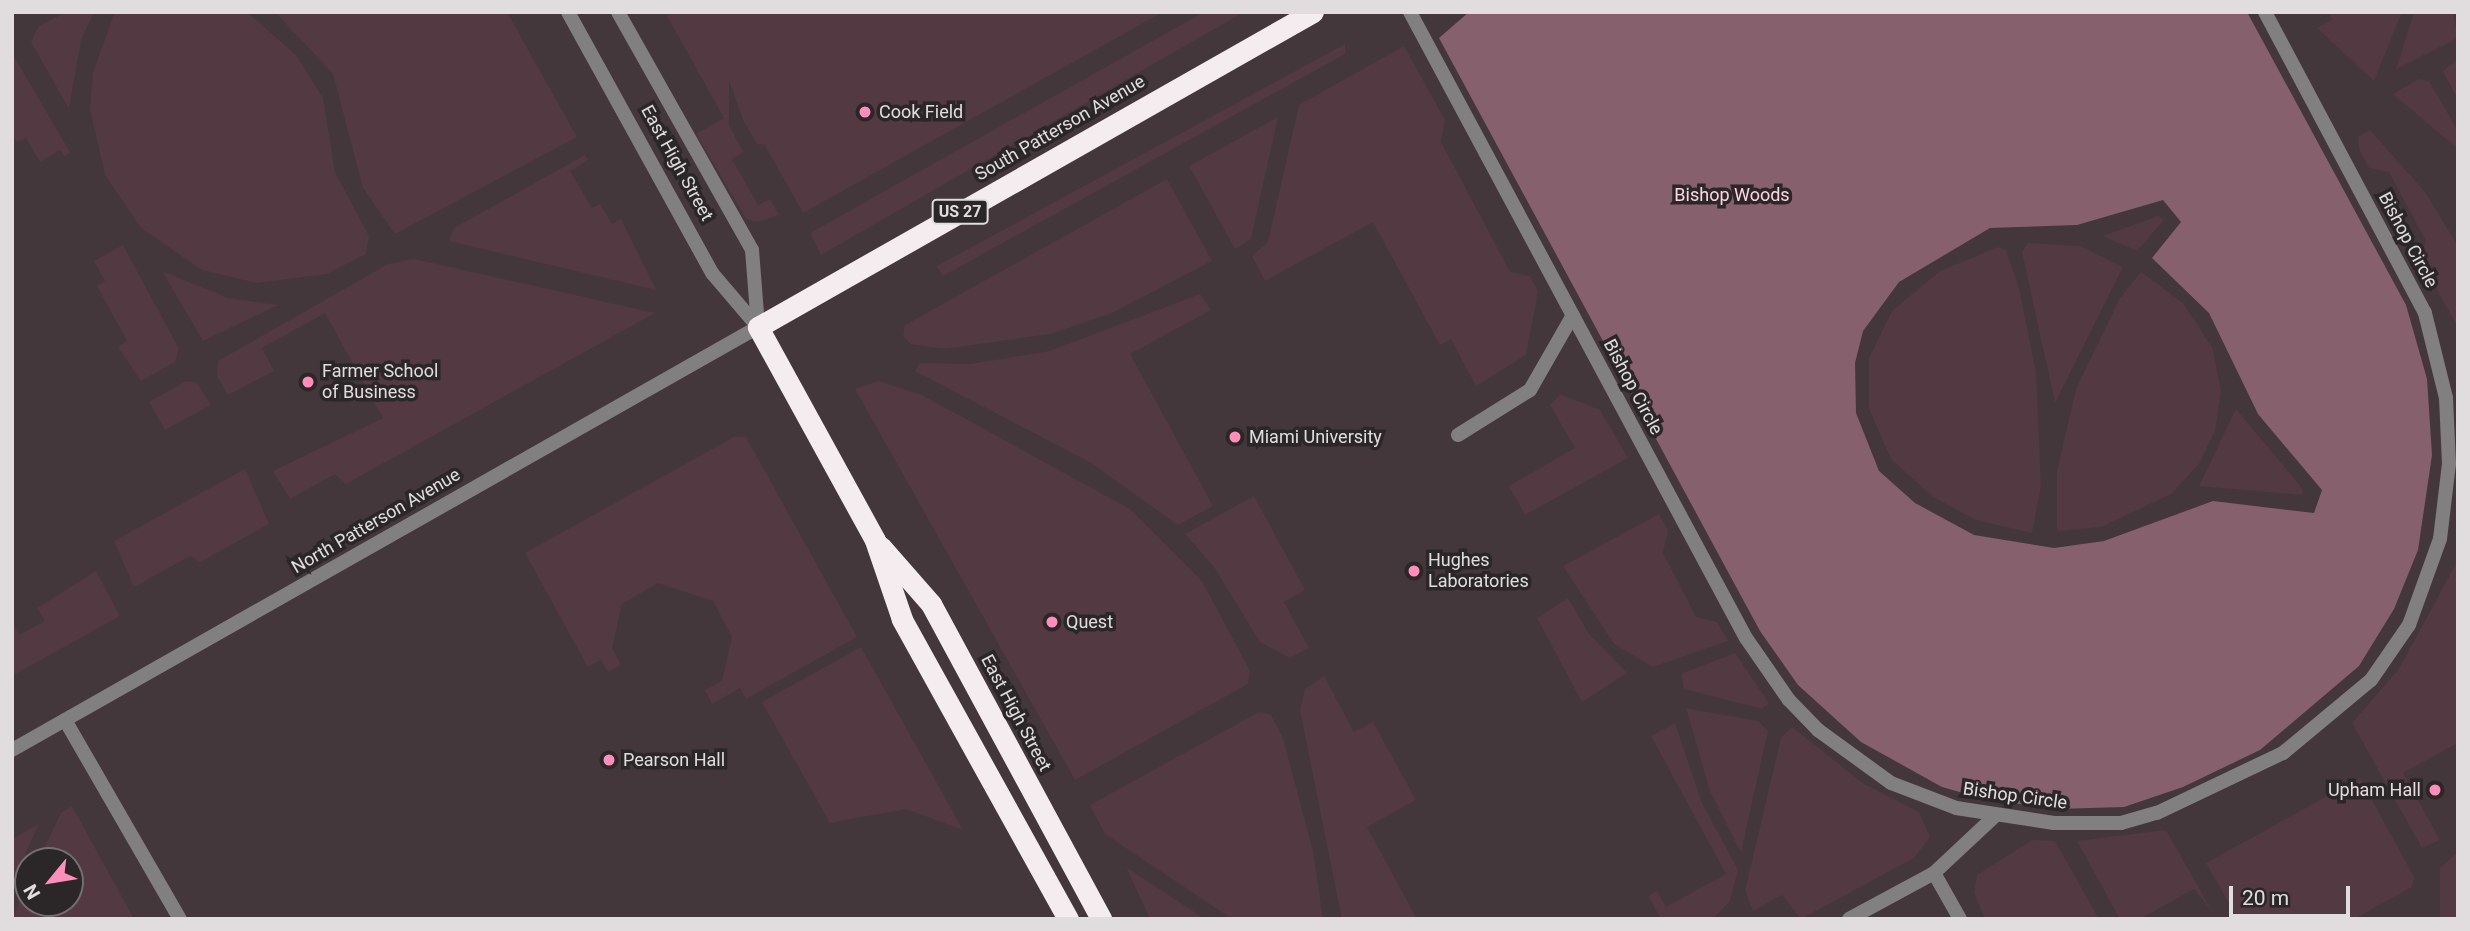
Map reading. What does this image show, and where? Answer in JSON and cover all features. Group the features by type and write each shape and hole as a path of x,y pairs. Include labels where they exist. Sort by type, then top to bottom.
{"highway":[{"name":"South Patterson Avenue","path":"758,327 1313,12"},
{"name":"East High Street","path":"758,327 875,540 902,619 1068,919"},
{"name":"East High Street","path":"875,540 931,604 1101,919"}],"street":[{"name":"East High Street","path":"568,12 712,273 758,327"},
{"name":"East High Street","path":"618,12 752,250 758,327"},
{"name":"Bishop Circle","path":"1410,12 1746,638 1789,700 1818,730 1891,783 1956,808 1996,815 2121,823 2221,788 2283,753 2371,680 2409,625 2434,558 2449,464 2446,398 2426,313 2265,12"},
{"path":"1458,435 1530,390 1573,315"},
{"name":"North Patterson Avenue","path":"12,750 758,327"},
{"path":"65,720 180,919"},
{"path":"1850,919 1934,873 1996,815"},
{"path":"1934,873 1960,919"}],"shaded area":[{"name":"Miami University","path":"12,12 2458,12 2458,919 12,919"},
{"path":"65,12 94,12 81,40 69,109 31,42 38,27"},
{"path":"115,12 247,12 296,55 323,98 335,172 369,236 366,254 327,274 257,283 202,270 141,228 105,175 90,109 93,72"},
{"path":"275,12 507,12 577,137 395,234 363,188 333,74"},
{"name":"Cook Field","path":"665,12 1163,12 803,213 765,145 757,144 744,122 729,81 729,125 743,152 732,159 758,205 770,199 779,215 758,222 747,220 696,134 724,118"},
{"path":"1204,12 1244,12 821,255 810,233"},
{"path":"2328,12 2402,12 2374,81 2317,28 2332,20"},
{"path":"2414,12 2453,12 2458,38 2396,69"},
{"path":"1345,44 1345,54 943,276 937,266"},
{"path":"1404,46 1445,120 1441,142 1510,272 1530,276 1538,291 1526,355 1476,386 1451,339 1440,345 1373,222 1265,281 1252,256 1268,242 1299,105"},
{"path":"12,53 70,152 65,157 60,150 40,162 26,138 17,142 12,134"},
{"path":"2458,59 2458,100 2443,71"},
{"path":"2419,79 2429,81 2458,131 2458,149 2393,94"},
{"path":"1278,117 1251,239 1235,249 1189,166"},
{"path":"2370,130 2425,192 2458,246 2458,328 2420,258 2426,241 2389,172 2369,168 2359,149 2358,137"},
{"path":"585,155 588,160 570,171 592,208 600,204 612,224 621,219 656,290 449,241 454,228"},
{"path":"1167,179 1212,261 1112,313 1050,334 944,349 911,344 903,336 905,325"},
{"path":"2158,216 2164,220 2137,251 2103,236"},
{"path":"2028,243 2080,246 2123,267 2055,403 2022,252"},
{"path":"123,245 179,349 175,362 141,381 118,347 127,341 97,286 105,281 94,261"},
{"path":"1998,247 2006,250 2019,288 2036,371 2041,487 2032,533 1976,520 1933,497 1891,459 1869,409 1869,358 1892,311 1940,271"},
{"path":"414,259 655,313 346,484 335,474 290,499 273,471 383,418 325,313 262,348 274,371 228,395 217,376 218,361 388,264"},
{"path":"162,271 228,298 278,305 203,341"},
{"path":"2141,272 2183,303 2213,349 2221,391 2215,431 2199,464 2171,494 2101,527 2057,531 2057,471 2076,389 2120,298"},
{"path":"1200,294 1211,310 1130,354 1213,506 1178,525 1091,463 915,371 920,363 970,364 1050,351"},
{"path":"186,381 197,383 211,405 165,430 149,402"},
{"path":"879,381 922,395 1130,509 1202,581 1250,671 1248,684 1075,780 855,389"},
{"path":"1560,394 1600,410 1628,458 1525,515 1509,486 1575,448 1550,405"},
{"path":"2236,409 2303,489 2302,495 2199,486"},
{"path":"734,437 746,437 857,637 746,699 740,688 712,704 705,690 722,681 732,637 713,601 658,583 622,604 612,648 621,665 608,672 601,660 588,667 525,553"},
{"path":"245,469 269,524 200,562 190,556 134,587 114,541"},
{"path":"1254,496 1305,590 1284,602 1309,648 1290,658 1260,642 1214,567 1185,534"},
{"path":"1659,514 1668,530 1663,553 1696,617 1717,622 1728,641 1653,667 1614,644 1563,566"},
{"path":"2458,560 2458,743 2403,773 2440,840 2422,848 2352,723 2399,669"},
{"path":"96,571 120,616 12,676 12,622 19,635 45,621 37,608"},
{"path":"1568,598 1589,634 1627,673 1582,702 1537,618"},
{"path":"861,647 963,830 906,809 830,823 762,702"},
{"path":"1735,653 1769,703 1762,709 1684,689 1681,674"},
{"path":"1324,676 1354,732 1373,722 1416,800 1367,827 1417,919 1342,919 1300,710 1305,689"},
{"path":"1686,708 1758,721 1768,731 1741,853 1710,791"},
{"path":"1259,712 1271,715 1283,738 1313,851 1323,919 1232,919 1105,834 1090,805"},
{"path":"1675,723 1702,803 1738,870 1730,901 1713,919 1661,919 1648,896 1657,891 1666,907 1726,874 1651,736"},
{"path":"1792,727 1864,784 1919,812 1930,837 1914,858 1801,919 1782,895 1753,911 1745,891 1781,738"},
{"path":"2360,778 2414,877 2412,887 2354,919 2238,919 2206,863"},
{"path":"72,806 134,919 12,919 14,914 14,917 84,917 84,847 45,847 61,813"},
{"path":"39,824 28,847 14,847 12,883 12,839"},
{"path":"2166,830 2212,911 2194,889 2140,919 2120,919 2077,841"},
{"path":"2032,840 2055,841 2099,919 1985,919 1974,893 1977,875"},
{"path":"2458,852 2458,919 2440,919 2440,868"},
{"path":"1126,867 1205,919 1150,919"}],"green space":[{"name":"Bishop Woods","path":"1469,12 2247,12 2406,305 2427,379 2432,455 2418,550 2394,609 2359,666 2260,750 2183,787 2124,807 2056,809 1984,799 1942,787 1861,742 1798,685 1760,631 1439,38","holes":["2163,200 2181,222 2152,258 2209,313 2258,414 2322,490 2314,513 2213,501 2104,541 2054,548 1974,535 1915,503 1879,471 1856,413 1855,363 1863,331 1899,282 1990,228 2077,225"]}],"place":[{"name":"Cook Field","path":"865,112"},
{"name":"Farmer School of Business","path":"308,382"},
{"name":"Miami University","path":"1235,437"},
{"name":"Hughes Laboratories","path":"1414,571"},
{"name":"Quest","path":"1052,622"},
{"name":"Pearson Hall","path":"609,760"},
{"name":"Upham Hall","path":"2435,790"}]}
